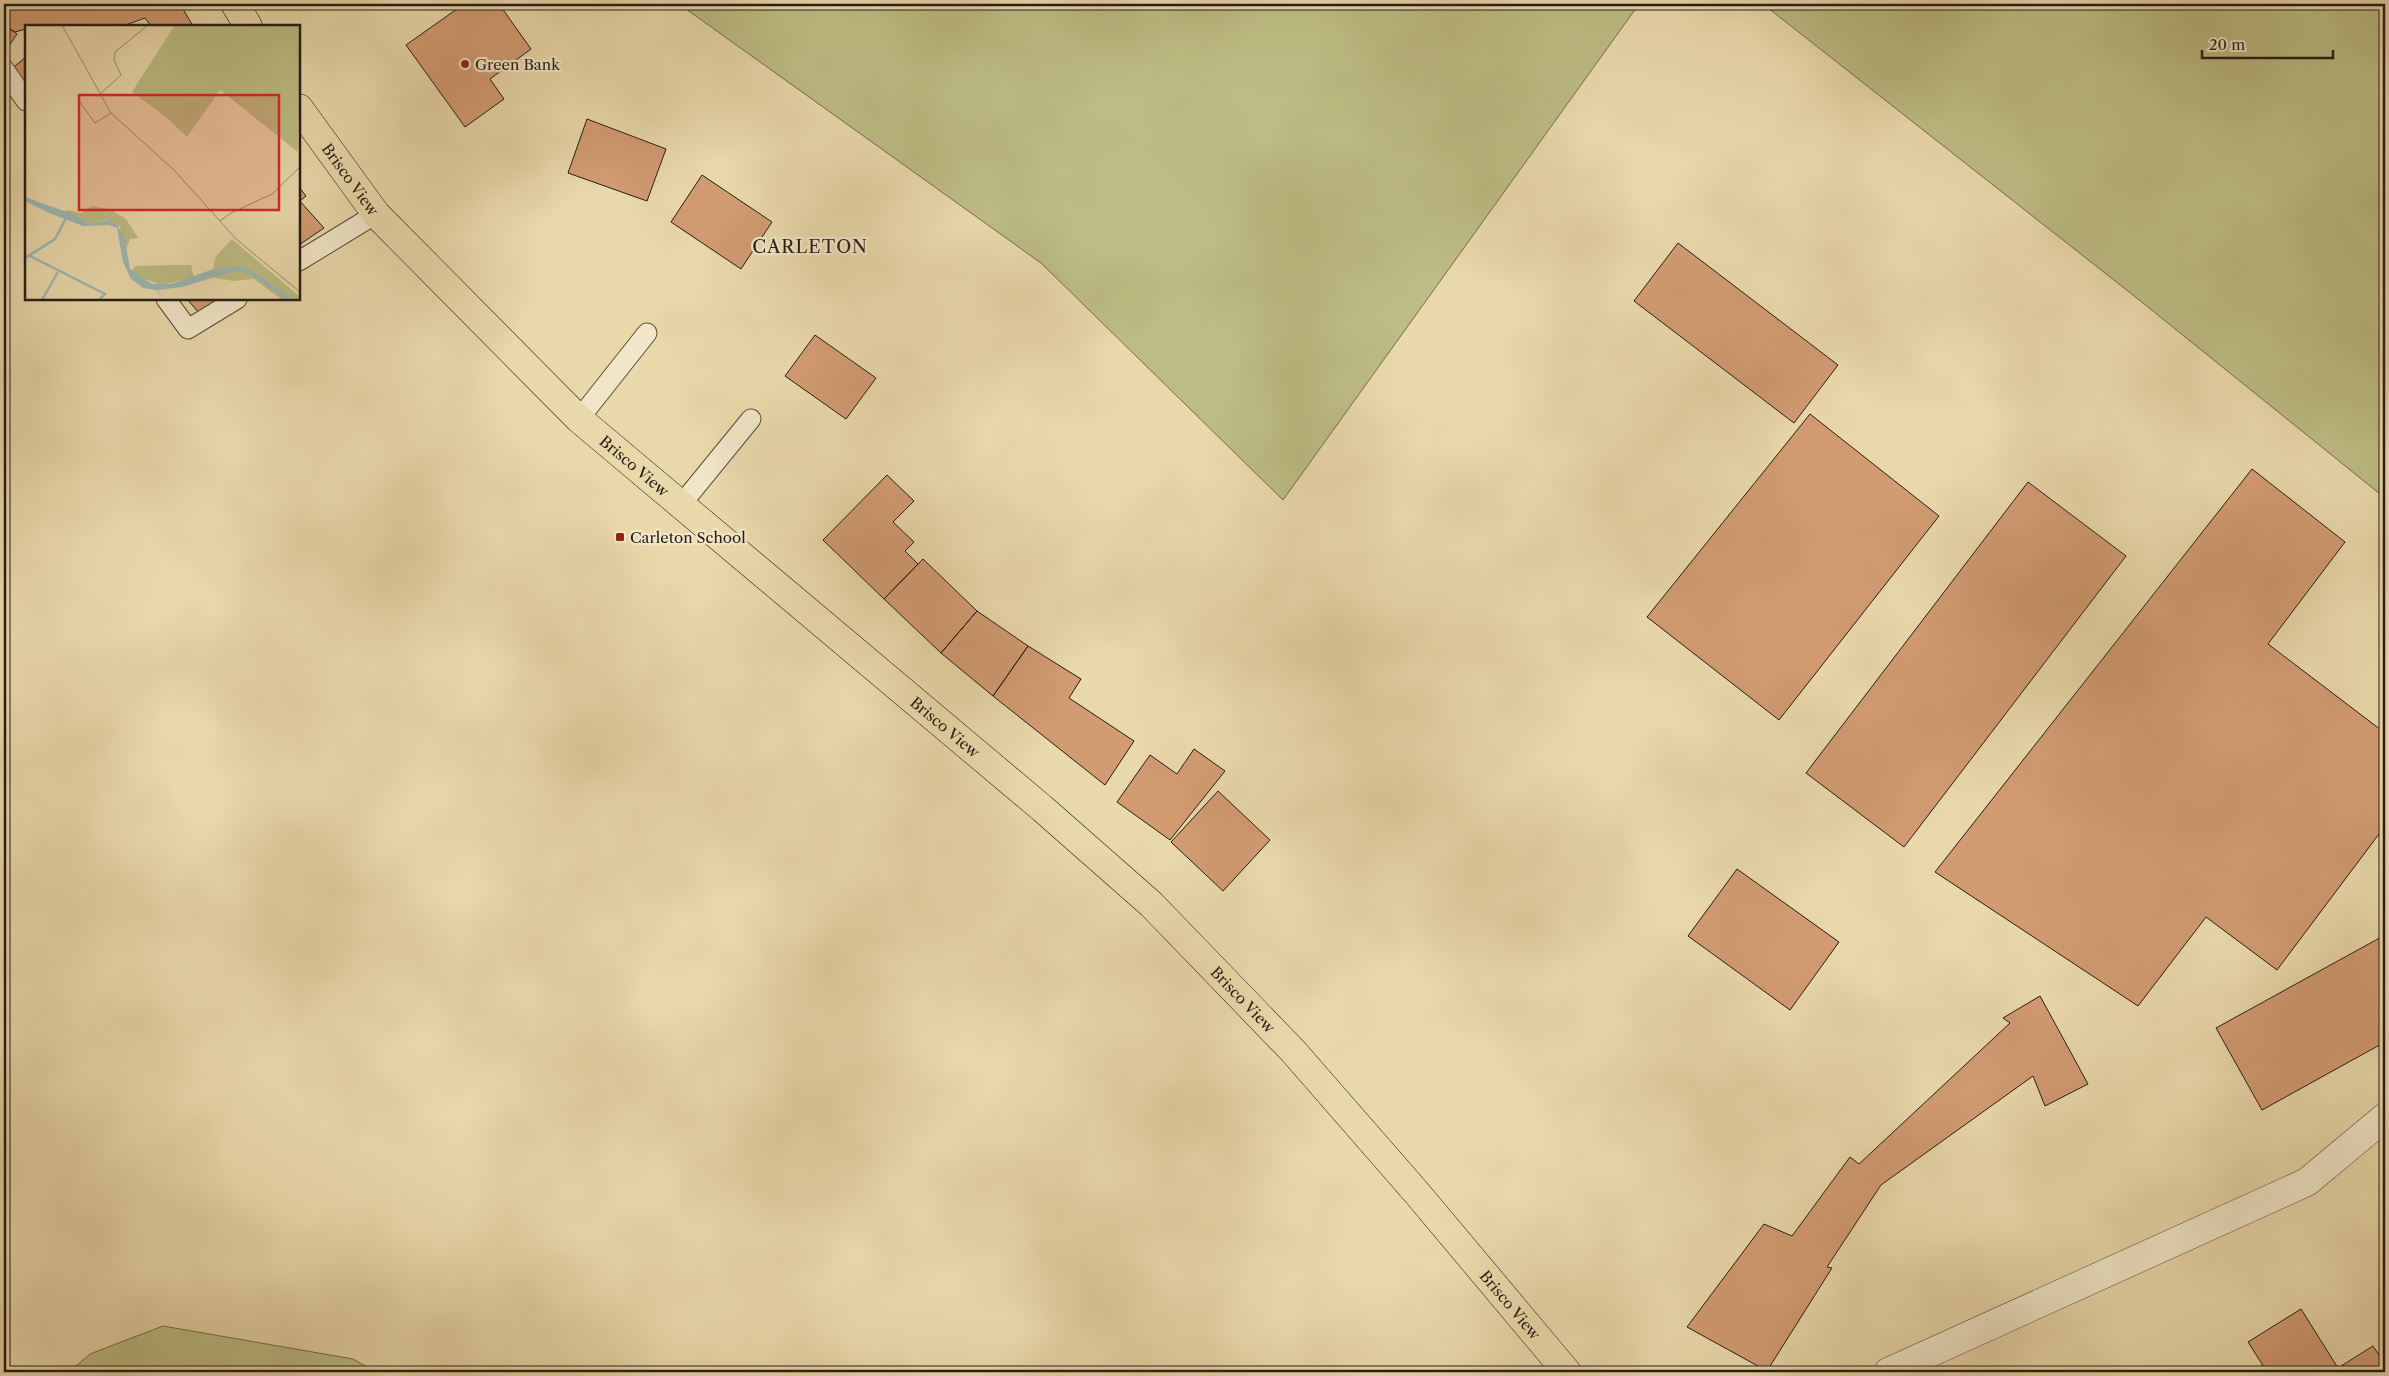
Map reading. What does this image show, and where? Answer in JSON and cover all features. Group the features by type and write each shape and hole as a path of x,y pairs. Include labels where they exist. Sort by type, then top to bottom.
{"main road":[{"name":"Brisco View","path":"300,109 376,214 579,420 1036,803 1151,904 1293,1051 1416,1192 1567,1372"}],"street":[{"path":"1888,1372 2307,1182 2385,1117"}],"lane":[{"path":"4,69 25,100"},
{"path":"300,260 376,214"},
{"path":"167,300 188,329 235,300"},
{"path":"579,420 647,333"},
{"path":"680,506 751,419"}],"shaded area":[{"path":"679,4 1639,4 1283,500 1041,263"},
{"path":"1763,4 2385,4 2385,498 2138,299"},
{"path":"163,1326 353,1359 376,1372 69,1372 90,1354"}],"building":[{"path":"17,4 180,4 192,25 150,25 145,18 126,25 25,25 25,29 15,32 4,25 4,10"},
{"name":"Green Bank","path":"464,4 499,4 531,49 490,79 504,99 465,127 406,45"},
{"path":"4,25 17,34 4,53"},
{"path":"25,58 25,112 4,84 4,75"},
{"path":"587,119 666,149 647,201 568,173"},
{"path":"702,175 772,222 741,269 671,222"},
{"path":"300,188 306,196 300,201"},
{"path":"300,201 324,228 300,244"},
{"path":"1678,243 1838,365 1794,423 1634,301"},
{"path":"188,300 218,300 199,313"},
{"path":"815,335 876,378 846,419 785,376"},
{"path":"1810,414 1939,516 1779,720 1647,617"},
{"path":"2252,469 2345,542 2268,644 2385,733 2385,826 2277,970 2206,917 2138,1006 1935,872"},
{"path":"887,475 914,501 893,522 914,542 905,551 918,564 884,599 823,540"},
{"path":"2028,482 2126,556 1904,847 1806,773"},
{"path":"923,559 977,611 941,653 884,599"},
{"path":"977,611 1028,646 993,696 941,653"},
{"path":"1028,646 1081,679 1069,698 1134,741 1105,785 993,696"},
{"path":"1194,749 1225,771 1170,840 1117,802 1150,755 1177,774"},
{"path":"1218,791 1270,840 1223,891 1171,842"},
{"path":"1737,869 1839,942 1790,1010 1688,936"},
{"path":"2385,935 2385,1042 2262,1110 2216,1028"},
{"path":"2040,996 2088,1084 2045,1106 2033,1076 1881,1185 1827,1267 1832,1268 1767,1371 1687,1327 1764,1224 1792,1236 1850,1157 1859,1164 2010,1023 2003,1018"},
{"path":"2301,1309 2338,1368 2373,1346 2385,1364 2385,1372 2267,1372 2248,1342"}],"place":[{"name":"Green Bank","path":"465,64"},
{"name":"Carleton School","path":"620,537"}],"district":[{"name":"CARLETON","path":"810,247"}]}
